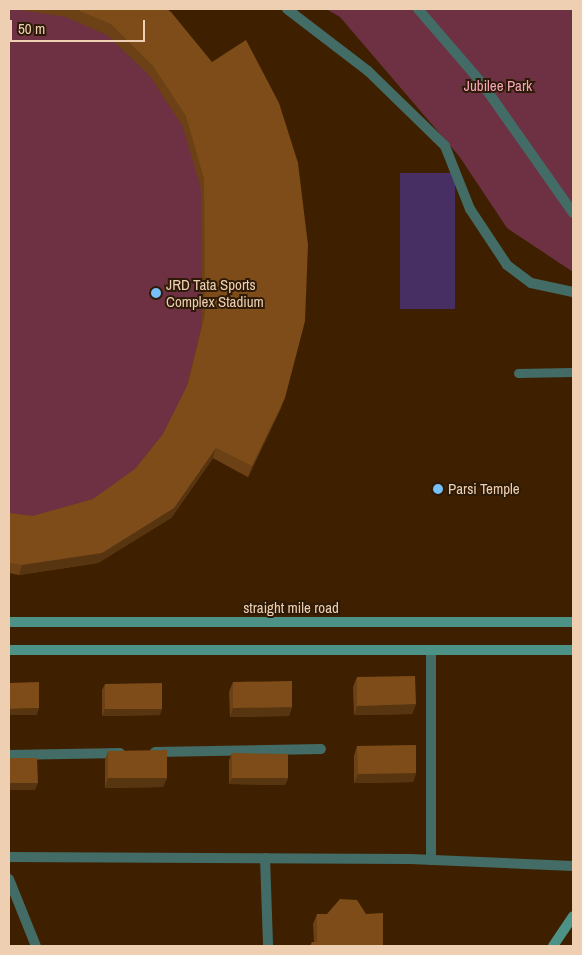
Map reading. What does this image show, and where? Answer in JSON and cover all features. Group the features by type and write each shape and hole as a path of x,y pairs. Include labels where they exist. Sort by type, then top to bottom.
{"street":[{"path":"287,9 368,71 444,146 470,209 507,265 531,283 573,292"},
{"path":"418,9 487,90 573,213"},
{"name":"straight mile road","path":"9,622 573,622"},
{"path":"9,650 573,650"},
{"path":"431,651 431,860"},
{"path":"9,755 321,749"},
{"path":"9,857 431,860 573,866"},
{"path":"265,858 268,946"},
{"path":"9,879 36,946"},
{"path":"553,946 573,916"}],"lane":[{"path":"518,374 573,372"}],"green space":[{"name":"JRD Tata Sports Complex Stadium","path":"9,9 152,9 302,331 281,408 248,477 213,458 171,518 9,573"},
{"name":"Jubilee Park","path":"326,9 573,9 573,272 507,228 459,156 340,17"}],"shaded area":[{"path":"400,173 455,173 455,309 400,309"}],"building":[{"path":"75,9 167,9 212,62 246,40 279,103 298,163 308,245 305,321 285,398 252,466 216,448 174,508 102,553 22,565 9,563 9,513 33,516 93,499 135,469 163,434 188,384 205,314 204,179 186,116 153,66 111,24"},
{"path":"415,676 416,704 357,706 357,677"},
{"path":"292,681 292,707 233,708 233,682"},
{"path":"39,682 39,708 9,709 9,683"},
{"path":"162,683 162,709 105,709 105,684"},
{"path":"416,745 416,773 358,774 357,746"},
{"path":"167,750 167,778 108,778 108,751"},
{"path":"232,753 288,754 288,778 232,778"},
{"path":"9,758 37,758 38,783 9,783"},
{"path":"340,899 357,900 366,914 383,913 383,946 311,946 312,942 317,942 317,914 327,914"}],"place":[{"name":"JRD Tata Sports Complex Stadium","path":"156,293"},
{"name":"Parsi Temple","path":"438,489"}]}
